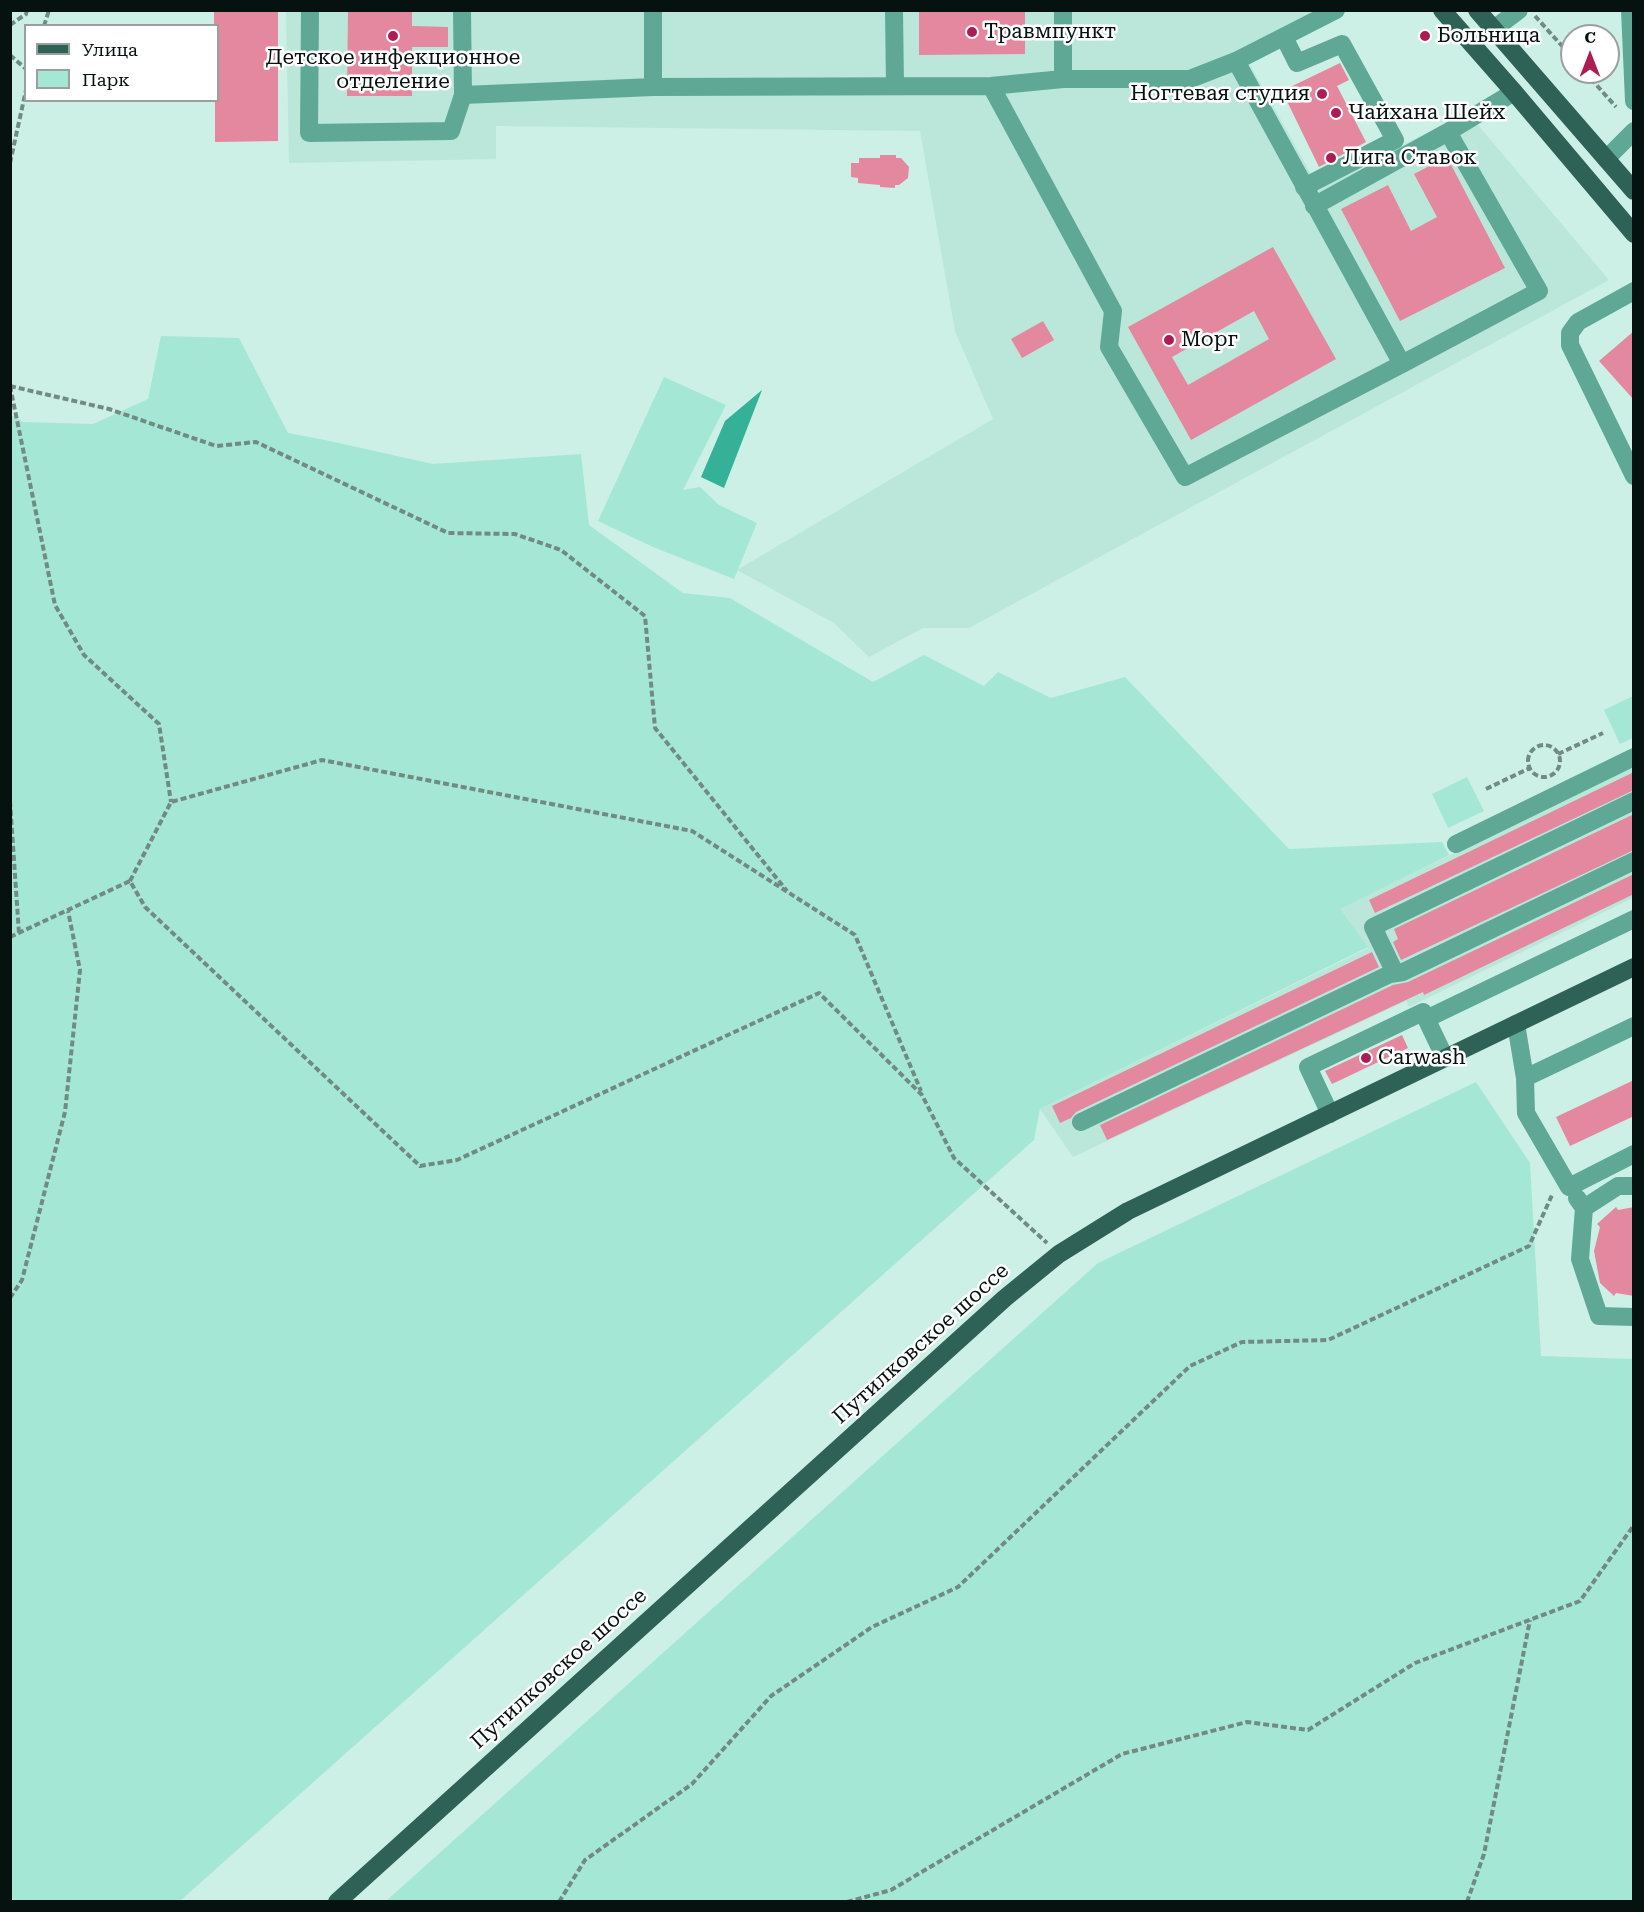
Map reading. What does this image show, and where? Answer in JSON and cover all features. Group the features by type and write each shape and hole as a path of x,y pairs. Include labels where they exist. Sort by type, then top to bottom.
{"main road":[{"path":"1442,10 1634,234"},
{"path":"1477,10 1634,191"},
{"name":"Путилковское шоссе","path":"337,1902 1005,1298 1059,1254 1128,1211 1634,967"}],"lane":[{"path":"310,10 309,133 451,131 463,95 462,10"},
{"path":"653,10 653,87"},
{"path":"894,10 895,86"},
{"path":"1063,10 1063,79"},
{"path":"463,95 653,87 991,86 1063,79 1190,79 1236,61 1336,10"},
{"path":"1494,29 1519,10"},
{"path":"1627,106 1630,10"},
{"path":"1284,37 1297,63 1342,44 1395,140 1304,188"},
{"path":"1236,61 1402,364"},
{"path":"991,86 1113,310 1109,347 1185,477 1539,291 1448,132"},
{"path":"1314,206 1448,132 1514,92"},
{"path":"1606,159 1634,131"},
{"path":"1634,291 1578,322 1570,333 1570,345 1634,476"},
{"path":"1456,844 1634,757"},
{"path":"1395,973 1373,927 1634,801"},
{"path":"1081,1122 1390,974 1403,972 1634,861"},
{"path":"1426,1019 1634,919"},
{"path":"1330,1114 1308,1067 1423,1012 1445,1058"},
{"path":"1516,1024 1526,1078 1526,1113 1569,1187 1584,1208 1580,1259 1599,1316 1634,1317"},
{"path":"1526,1078 1634,1026"},
{"path":"1569,1187 1634,1154"},
{"path":"1584,1208 1618,1186 1634,1186"}],"path":[{"path":"10,25 26,14 27,10"},
{"path":"1531,10 1560,43"},
{"path":"10,55 24,67"},
{"path":"1600,84 1627,106"},
{"path":"10,163 24,99"},
{"path":"10,937 130,881 171,802 159,724 84,655 55,605 10,386 109,409 216,446 256,442 448,533 514,534 561,550 645,616 656,728 787,891"},
{"path":"1558,754 1603,733"},
{"path":"1551,746 1558,754 1559,767 1550,776 1538,775 1530,768 1530,755 1538,747 1551,746"},
{"path":"171,802 322,760 692,831 855,935 922,1095 954,1158 1059,1254"},
{"path":"1486,789 1530,768"},
{"path":"10,801 19,933"},
{"path":"130,881 145,907 420,1166 457,1160 819,993 922,1095"},
{"path":"10,1298 22,1280 65,1112 80,970 68,911"},
{"path":"559,1902 585,1860 692,1784 771,1696 872,1627 958,1587 1190,1366 1242,1342 1328,1340 1529,1246 1552,1196 1569,1187"},
{"path":"847,1902 891,1890 1122,1754 1247,1722 1308,1730 1415,1663 1580,1601 1634,1526"},
{"path":"1467,1902 1484,1854 1530,1620"}],"shaded area":[{"path":"286,11 1330,11 1249,63 1319,188 1467,112 1609,280 969,628 923,628 869,657 834,623 737,570 993,419 955,331 920,131 496,126 496,159 289,163"},
{"path":"762,390 724,488 701,477 725,421"},
{"path":"1633,766 1633,898 1409,1007 1406,1001 1073,1157 1040,1109 1368,948 1339,909"}],"green space":[{"path":"161,336 239,338 288,433 433,464 581,454 589,525 683,593 730,598 873,682 924,655 984,686 998,672 1051,698 1125,677 1289,849 1442,842 1449,855 1340,909 1368,947 1040,1109 1034,1140 180,1901 11,1901 11,415 23,422 93,424 148,399"},
{"path":"664,377 726,405 683,490 700,487 719,505 757,523 734,579 653,547 598,521"},
{"path":"1633,696 1633,738 1620,744 1604,710"},
{"path":"1467,777 1484,811 1448,828 1432,794"},
{"path":"1476,1082 1530,1163 1541,1356 1633,1359 1633,1901 386,1901 1098,1263"}],"building":[{"path":"214,10 278,10 278,141 215,142 215,102 219,102 219,24 214,24"},
{"path":"348,10 412,10 412,26 448,27 448,47 412,47 412,96 347,96"},
{"name":"Травмпункт","path":"919,10 1025,10 1025,54 919,55"},
{"path":"1340,63 1349,80 1337,86 1366,142 1319,167 1282,91"},
{"path":"880,155 896,155 896,158 901,158 909,167 908,178 899,185 895,185 895,188 858,183 858,178 851,177 851,163 859,163 859,158 880,158"},
{"path":"1447,157 1505,268 1400,321 1341,209 1388,185 1411,231 1437,217 1414,174"},
{"name":"Морг","path":"1273,247 1336,359 1191,440 1128,327","holes":["1254,311 1269,339 1188,385 1172,357"]},
{"path":"1043,321 1054,340 1022,358 1011,339"},
{"path":"1634,331 1634,400 1599,361"},
{"path":"1634,772 1634,790 1375,913 1369,900"},
{"path":"1634,814 1634,850 1401,960 1393,942 1398,939 1394,929"},
{"path":"1634,874 1634,894 1424,995 1423,992 1107,1140 1100,1125 1393,985 1408,982"},
{"path":"1372,952 1379,967 1076,1112 1071,1118 1060,1123 1052,1106"},
{"name":"Carwash","path":"1402,1035 1408,1048 1332,1084 1325,1071"},
{"path":"1634,1080 1634,1116 1570,1146 1556,1117"},
{"path":"1616,1207 1618,1210 1634,1207 1634,1296 1616,1293 1614,1296 1600,1283 1594,1251 1600,1227 1597,1224"}],"place":[{"name":"Травмпункт","path":"972,32"},
{"name":"Детское инфекционное отделение","path":"393,36"},
{"name":"Больница","path":"1425,36"},
{"name":"Ногтевая студия","path":"1322,94"},
{"name":"Чайхана Шейх","path":"1336,113"},
{"name":"Лига Ставок","path":"1331,158"},
{"name":"Морг","path":"1169,340"},
{"name":"Carwash","path":"1366,1058"}]}
